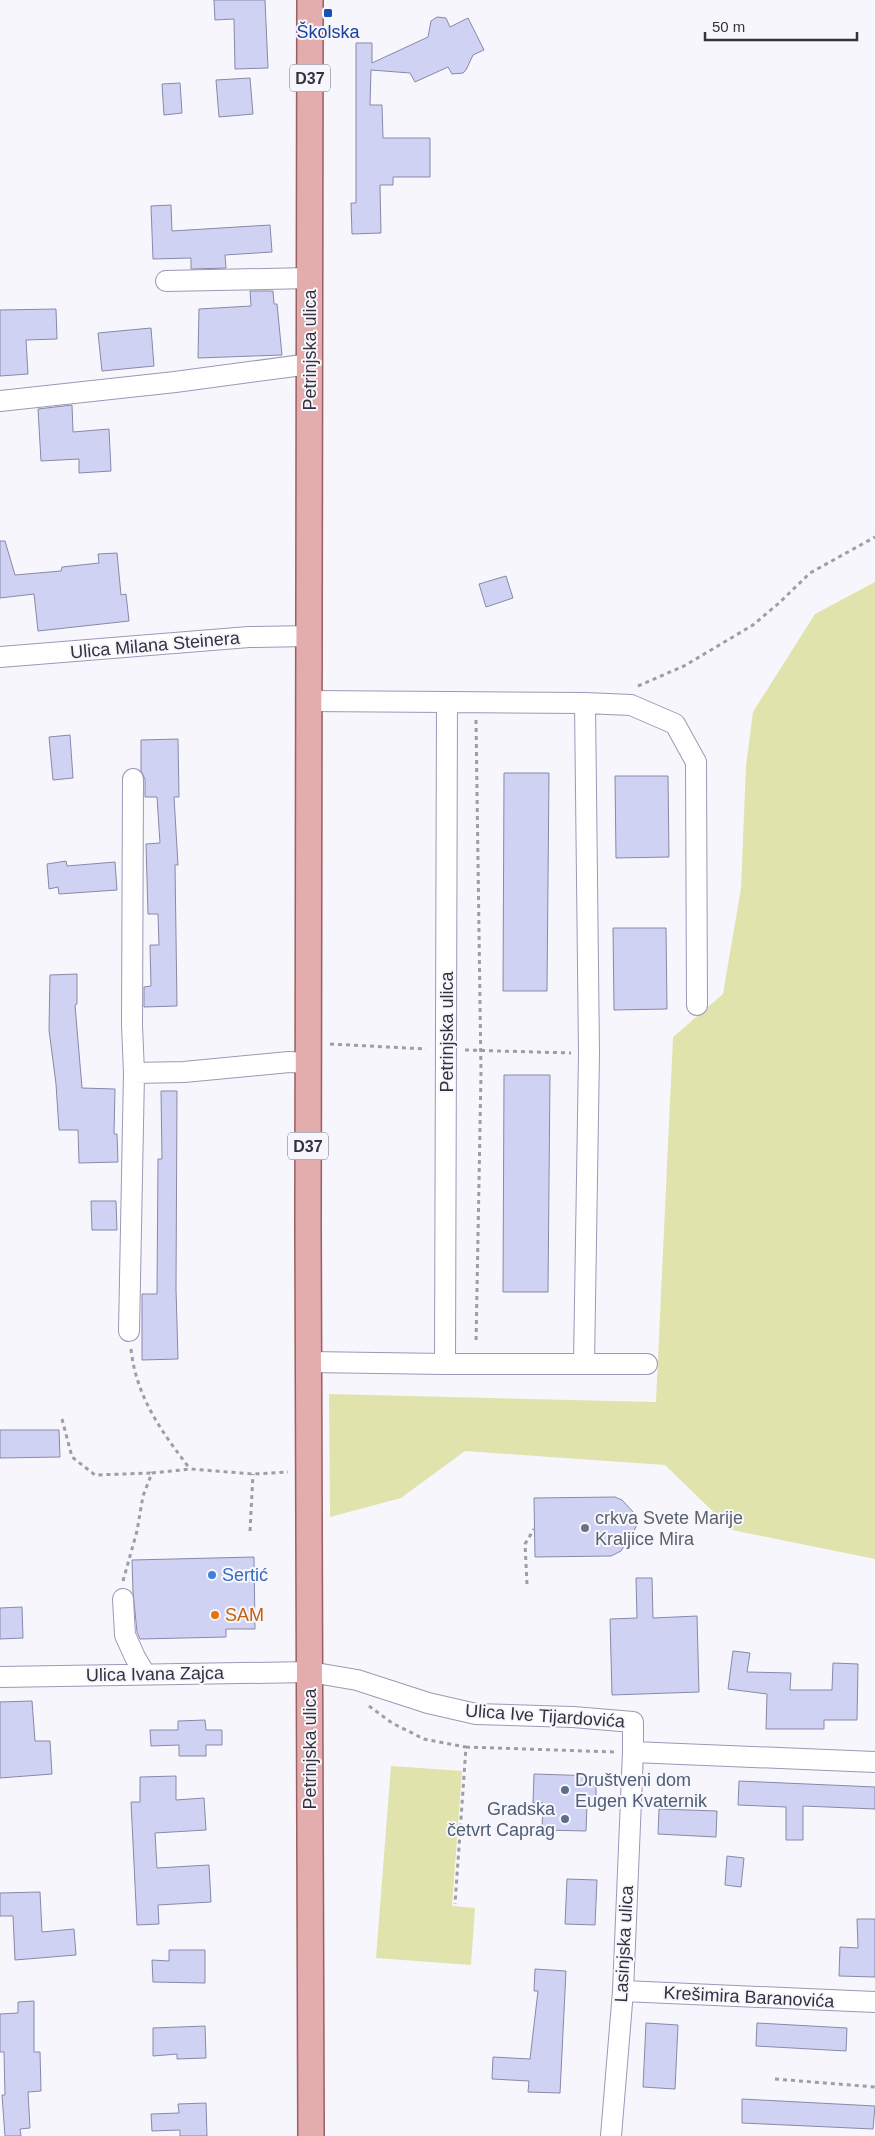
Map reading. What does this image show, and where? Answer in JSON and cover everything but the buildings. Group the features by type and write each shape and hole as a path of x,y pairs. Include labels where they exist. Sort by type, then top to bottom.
{"main road":[{"name":"Petrinjska ulica","path":"310,0 308,1224 310,1362 308,1471 312,2136"}],"street":[{"path":"166,281 310,278"},
{"path":"0,401 175,382 310,364"},
{"name":"Ulica Milana Steinera","path":"0,657 249,637 310,636"},
{"path":"310,701 632,705 675,724 696,762 697,1005"},
{"name":"Petrinjska ulica","path":"445,1364 447,702"},
{"path":"584,1364 589,1054 585,703"},
{"path":"129,1331 134,1073 133,779"},
{"path":"134,1073 184,1072 289,1062 309,1062"},
{"path":"310,1362 647,1364"},
{"path":"123,1599 125,1635 145,1674"},
{"name":"Ulica Ivana Zajca","path":"0,1677 310,1672"},
{"name":"Ulica Ive Tijardovića","path":"310,1672 357,1680 428,1703 476,1714 573,1717 633,1722 633,1752 875,1762"},
{"name":"Lasinjska ulica","path":"611,2136 623,1991 633,1752"},
{"name":"Krešimira Baranovića","path":"623,1991 875,2002"}],"path":[{"path":"635,687 684,666 753,625 810,573 875,537"},
{"path":"476,717 481,1074 476,1346"},
{"path":"129,1331 133,1371 145,1400 166,1438 191,1469"},
{"path":"62,1419 72,1457 95,1475 152,1473 191,1469 253,1474 308,1471"},
{"path":"123,1599 124,1575 138,1531 143,1496 152,1473"},
{"path":"250,1531 253,1474"},
{"path":"527,1584 525,1544 534,1529"},
{"path":"361,1700 392,1723 424,1739 466,1747 633,1752"},
{"path":"455,1904 466,1747"},
{"path":"775,2079 875,2087"}],"green space":[{"path":"875,582 875,1559 732,1530 665,1465 465,1451 401,1498 330,1517 329,1394 656,1402 673,1037 723,994 741,888 746,766 753,712 815,614"},
{"path":"391,1766 462,1771 452,1906 475,1908 471,1965 376,1958"}],"place":[{"name":"Školska","path":"328,13"},
{"name":"crkva Svete Marije Kraljice Mira","path":"585,1528"},
{"name":"Sertić","path":"212,1575"},
{"name":"SAM","path":"215,1615"},
{"name":"Društveni dom Eugen Kvaternik","path":"565,1790"},
{"name":"Gradska četvrt Caprag","path":"565,1819"}]}
